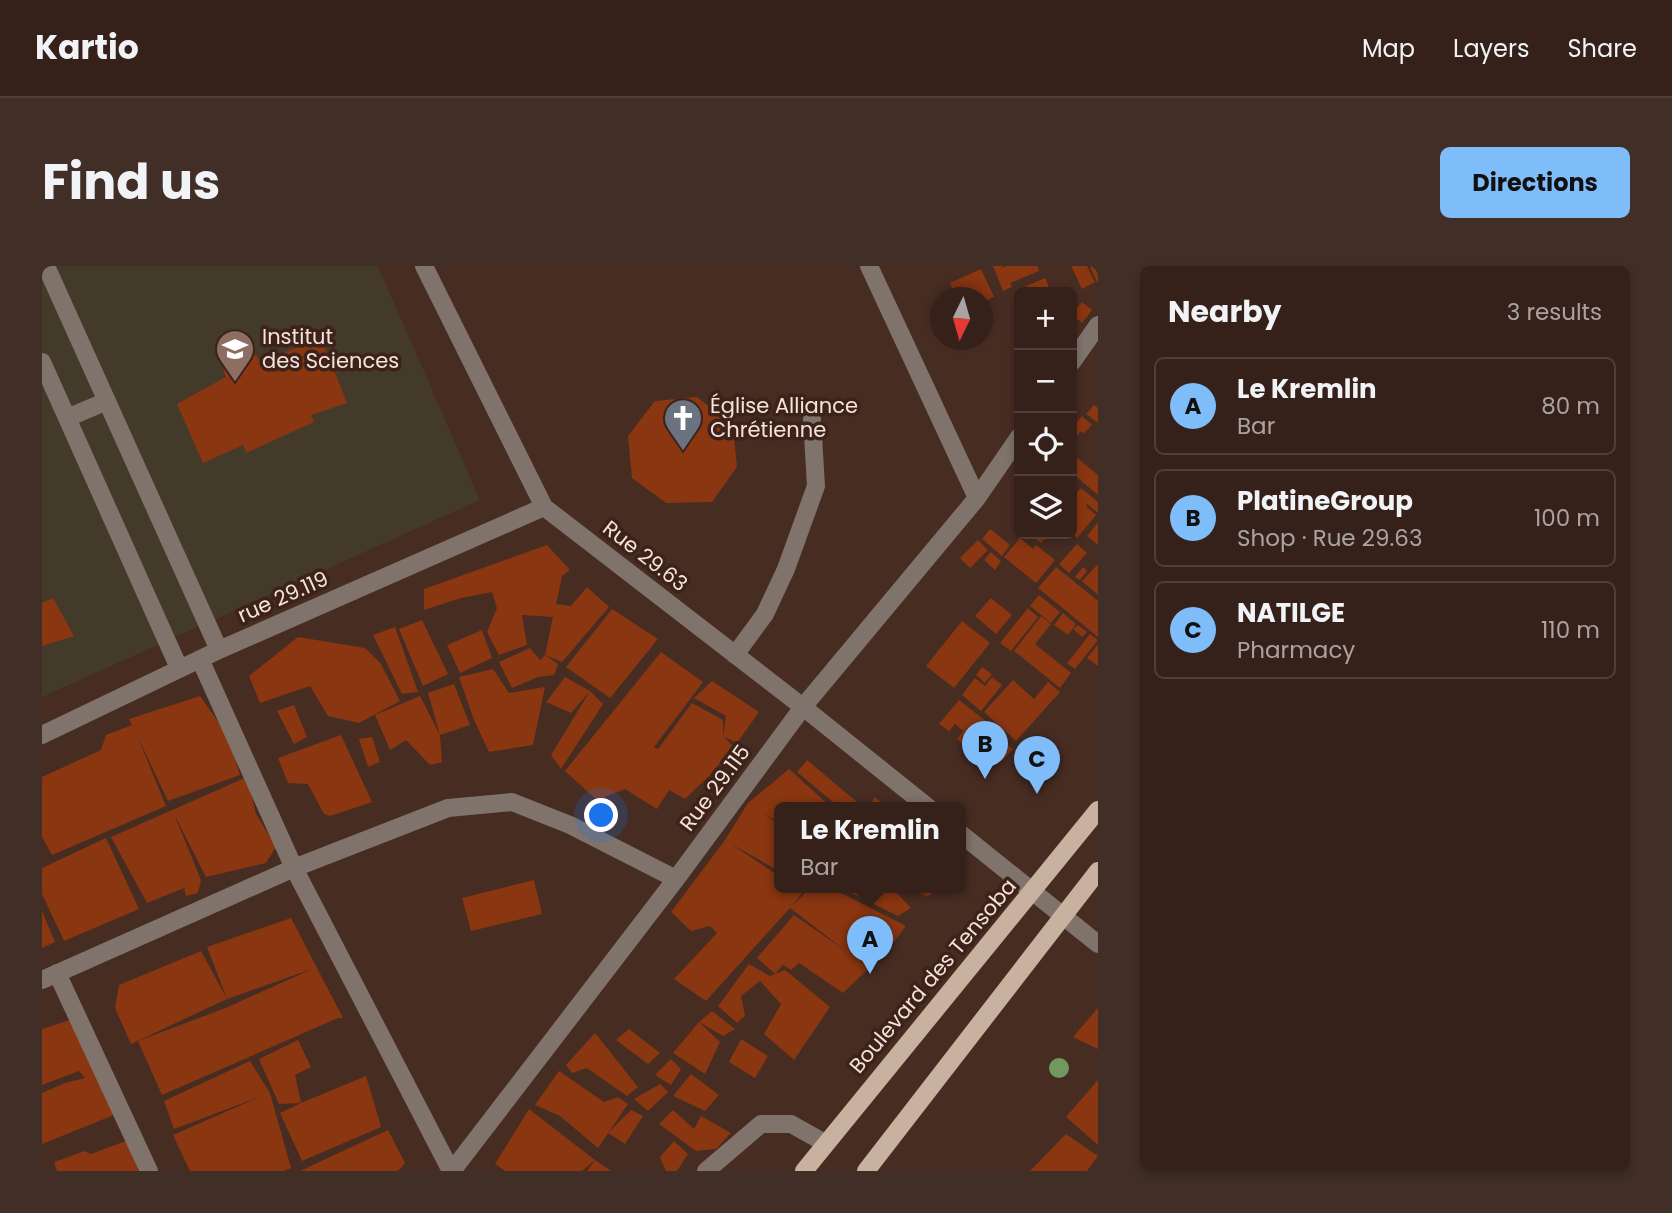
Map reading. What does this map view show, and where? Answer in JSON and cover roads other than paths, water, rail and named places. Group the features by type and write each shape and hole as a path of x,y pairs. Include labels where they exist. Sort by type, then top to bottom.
{"main road":[{"name":"Boulevard des Tensoba","path":"804,1171 1098,810"},
{"path":"866,1171 1098,871"}],"street":[{"path":"46,266 219,650"},
{"path":"869,266 977,498"},
{"name":"Rue 29.63","path":"428,267 544,507 922,802"},
{"path":"1077,355 1098,325"},
{"path":"42,362 179,668"},
{"path":"67,418 107,401"},
{"path":"735,655 765,614 786,569 816,486 812,419"},
{"name":"Rue 29.115","path":"451,1171 676,878 803,707 977,498 1014,445"},
{"name":"rue 29.119","path":"42,735 179,668 544,507"},
{"path":"200,659 294,868 451,1171"},
{"path":"149,1171 50,976 294,868 447,808 512,802 570,825 676,878"},
{"path":"966,838 1098,944"},
{"path":"706,1171 761,1124 791,1124 825,1143"}],"place":[{"name":"Institut des Sciences","path":"235,383"},
{"name":"Église Alliance Chrétienne","path":"683,452"},
{"name":"PlatineGroup","path":"985,779"},
{"name":"NATILGE","path":"1037,794"},
{"name":"Le Kremlin","path":"870,974"}]}
